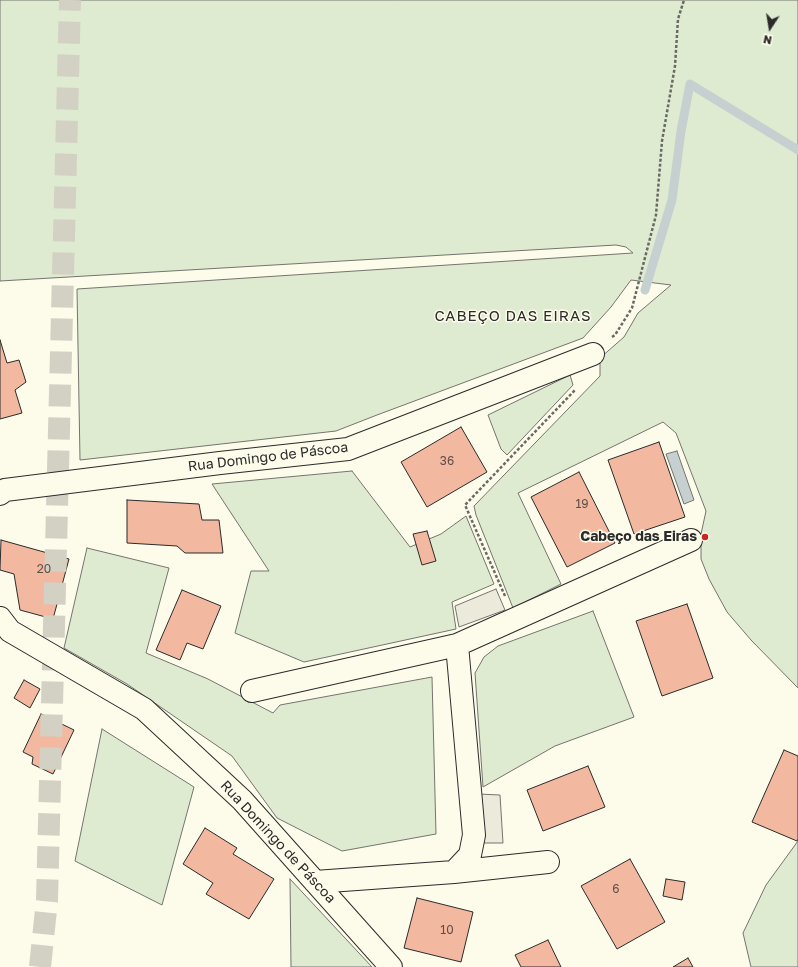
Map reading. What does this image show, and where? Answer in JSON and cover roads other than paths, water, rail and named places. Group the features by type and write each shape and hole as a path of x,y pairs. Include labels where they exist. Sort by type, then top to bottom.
{"street":[{"name":"Rua Domingo de Páscoa","path":"0,494 5,490 212,464 348,449 593,354"},
{"path":"252,691 457,645 691,540"},
{"name":"Rua Domingo de Páscoa","path":"0,618 10,632 144,709 242,800 391,967"},
{"path":"454,872 470,855 474,835 457,645"},
{"path":"315,882 454,872 548,862"}],"waterway":[{"path":"645,290 672,200 681,131 690,84 798,150"}],"tunnel":[{"path":"40,967 47,900 70,0"}],"place":[{"name":"Cabeço das Eiras","path":"705,537"}],"district":[{"name":"CABEÇO DAS EIRAS","path":"513,316"}]}
